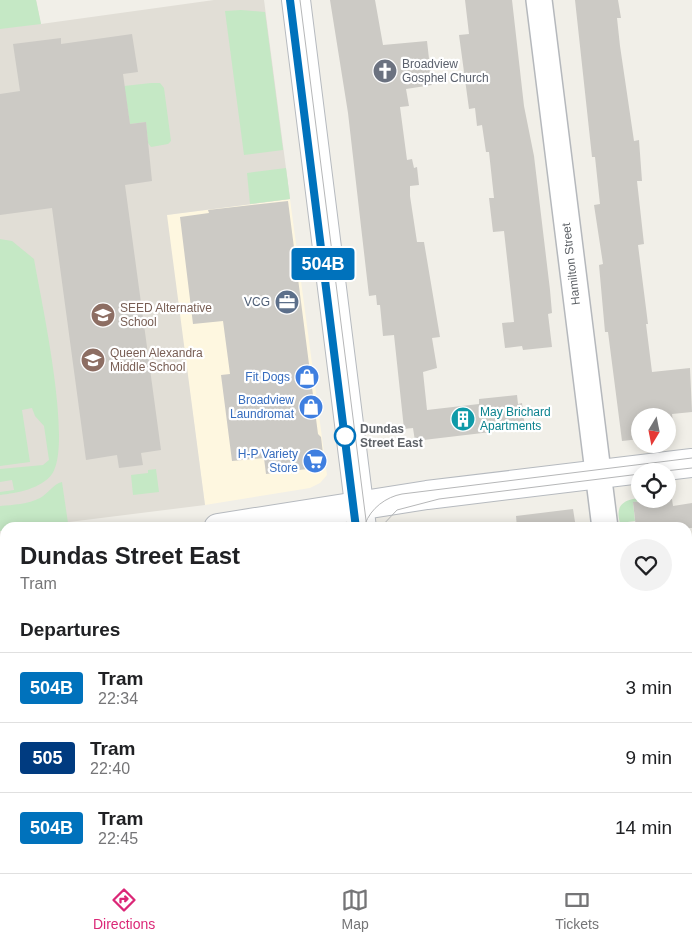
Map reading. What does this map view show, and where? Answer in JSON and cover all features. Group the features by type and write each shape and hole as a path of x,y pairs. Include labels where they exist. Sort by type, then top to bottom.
{"main road":[{"path":"296,0 360,518"},
{"path":"303,522 360,518 427,495 692,463"}],"street":[{"name":"Hamilton Street","path":"540,0 604,522"}],"shaded area":[{"name":"Queen Alexandra Middle School","path":"0,0 36,0 41,24 214,0 264,0 290,199 167,215 205,505 69,522 0,522"},
{"path":"290,199 327,475 320,483 310,488 205,505 166,215"}],"green space":[{"path":"0,0 36,0 41,24 0,29"},
{"path":"225,11 265,12 283,150 244,155"},
{"path":"160,83 164,88 171,141 168,144 151,147 148,143 146,122 130,124 124,86"},
{"path":"286,168 290,199 250,204 247,173"},
{"path":"0,239 12,241 34,259 54,371 59,434 58,458 52,474 35,487 0,495 0,492 14,490 12,480 0,482 0,469 43,465 49,460 44,426 35,416 32,408 22,410 30,462 0,466"},
{"path":"156,469 159,492 133,495 131,475 148,473 148,470"},
{"path":"62,482 68,522 0,522 0,506 35,500"},
{"path":"631,500 631,508 634,508 635,521 620,522 620,508 625,502"}],"building":[{"path":"330,0 375,0 383,45 427,41 432,85 406,89 409,106 400,107 407,160 412,159 414,168 417,167 419,185 410,186 410,196 417,242 424,242 440,337 432,338 437,368 423,372 427,410 479,404 479,399 517,395 518,404 522,403 525,428 415,441 413,428 404,429 394,335 383,336 380,305 377,305 376,295 369,296 348,113"},
{"path":"465,0 512,0 524,106 534,156 550,290 552,313 548,314 552,347 523,350 522,346 505,348 502,323 514,322 504,231 493,232 489,198 494,198 489,152 486,152 482,125 477,126 475,108 469,109 459,35 469,34"},
{"path":"575,0 618,0 621,18 617,18 620,46 634,141 639,140 642,181 637,181 644,244 638,245 652,372 690,368 692,412 676,414 676,408 631,408 631,440 622,441 608,332 605,332 599,265 603,264 594,205 600,204 595,157 592,157"},
{"path":"132,34 138,72 123,74 130,124 146,122 152,181 125,185 161,450 141,453 143,465 119,468 117,455 86,460 52,208 0,215 0,94 20,91 13,44 61,38 61,44"},
{"path":"288,201 318,434 321,437 324,467 266,474 264,458 232,461 221,375 230,374 223,321 193,324 180,217 209,213 208,210"},
{"path":"692,503 692,522 635,522 634,508 676,508 676,506"},
{"path":"573,509 575,522 516,522 516,516"}],"tram line":[{"path":"290,0 355,522"},
{"name":"504B","path":"290,0 355,522"},
{"path":"300,0 366,522"},
{"path":"366,522 371,513 380,504 402,494 692,458"},
{"path":"676,470 692,468"},
{"path":"386,522 397,510 439,499 631,475"}],"place":[{"name":"Broadview Gosphel Church","path":"385,71"},
{"name":"VCG","path":"287,302"},
{"name":"SEED Alternative School","path":"103,315"},
{"name":"Queen Alexandra Middle School","path":"93,360"},
{"name":"Fit Dogs","path":"307,377"},
{"name":"Broadview Laundromat","path":"311,407"},
{"name":"May Brichard Apartments","path":"463,419"},
{"name":"Dundas Street East","path":"345,436"},
{"name":"H-P Variety Store","path":"315,461"}]}
